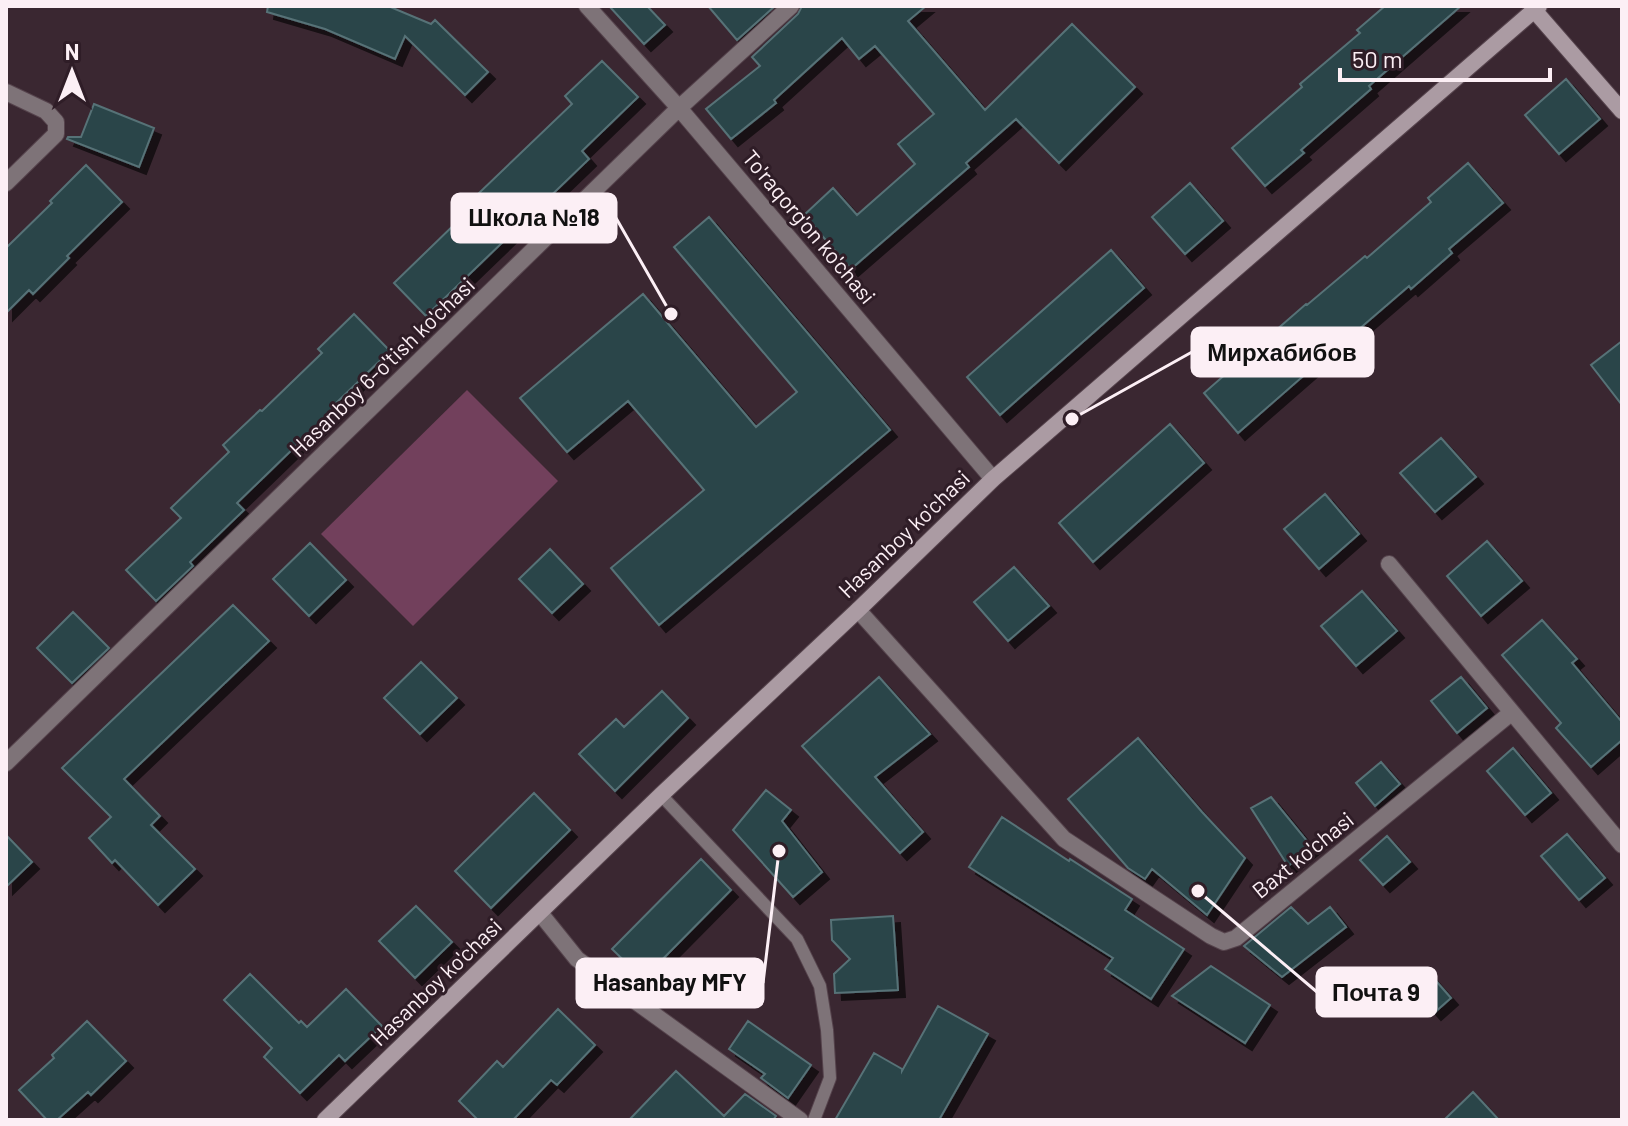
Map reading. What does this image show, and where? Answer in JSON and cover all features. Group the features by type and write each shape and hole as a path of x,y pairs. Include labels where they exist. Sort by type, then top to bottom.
{"street":[{"name":"To'raqorg'on ko'chasi","path":"587,6 679,108 993,479"},
{"name":"Hasanboy 6-o'tish ko'chasi","path":"6,763 679,108 791,6"},
{"path":"1536,8 1622,111"},
{"name":"Hasanboy ko'chasi","path":"325,1120 993,479 1536,8"},
{"path":"6,92 46,111 56,122 56,134 6,183"},
{"path":"1389,564 1622,845"},
{"name":"Baxt ko'chasi","path":"858,610 1064,839 1224,942 1236,938 1511,713"},
{"path":"540,913 577,959 800,1120"}],"lane":[{"path":"661,795 797,939 820,986 830,1078 814,1120"}],"shaded area":[{"path":"467,390 558,481 413,626 321,534"}],"building":[{"path":"268,6 388,6 431,24 435,20 488,72 465,95 405,36 395,59 325,29 267,12"},
{"path":"609,6 647,6 665,25 644,44"},
{"path":"708,6 775,6 737,40"},
{"path":"802,6 926,6 908,21 985,110 1072,24 1135,87 1059,163 1016,119 966,163 969,167 851,269 804,215 833,188 857,215 915,164 898,144 934,114 875,46 859,59 842,38 774,100 776,103 731,139 706,109 760,66 752,57 798,14"},
{"path":"1385,6 1461,6 1369,86 1371,89 1265,186 1232,148 1302,87 1300,84 1360,33 1357,30"},
{"path":"602,61 638,97 582,151 589,159 426,316 394,283 459,220 455,216 572,104 565,96"},
{"path":"1566,79 1600,119 1559,154 1525,115"},
{"path":"94,104 154,128 139,167 67,139 81,137"},
{"path":"1468,163 1503,203 1449,249 1452,253 1411,289 1409,286 1357,329 1238,433 1204,393 1306,304 1365,256 1367,258 1431,202 1428,198"},
{"path":"86,165 122,202 33,294 29,290 6,313 6,248"},
{"path":"1190,183 1223,221 1185,254 1152,217"},
{"path":"709,217 890,430 659,625 611,568 704,490 628,401 567,452 520,398 643,294 756,427 797,392 674,247"},
{"path":"1111,250 1144,288 1000,415 967,377"},
{"path":"354,314 390,351 334,405 338,409 237,503 244,510 190,562 193,566 156,601 126,570 181,518 171,508 229,452 223,445 322,353 318,349"},
{"path":"1622,341 1622,405 1591,365"},
{"path":"1170,424 1204,463 1093,562 1059,523"},
{"path":"1441,438 1476,477 1435,512 1400,473"},
{"path":"1325,494 1359,534 1319,569 1284,529"},
{"path":"1487,541 1522,581 1481,616 1447,576"},
{"path":"310,543 346,580 309,616 273,579"},
{"path":"550,549 583,584 552,613 519,579"},
{"path":"1014,567 1049,606 1008,641 974,602"},
{"path":"1362,591 1397,631 1356,666 1321,626"},
{"path":"233,605 269,641 124,779 160,816 151,825 195,869 158,905 89,838 111,817 62,768"},
{"path":"73,612 109,648 72,683 37,648"},
{"path":"1542,620 1577,659 1572,663 1622,722 1622,740 1591,767 1556,728 1561,723 1502,655"},
{"path":"421,662 457,698 420,734 384,698"},
{"path":"879,677 930,734 875,777 923,832 900,853 802,746"},
{"path":"1461,677 1487,708 1457,733 1431,701"},
{"path":"662,691 688,718 615,791 579,754 616,719 624,727"},
{"path":"1138,738 1245,858 1207,915 1152,869 1145,879 1128,868 1068,799"},
{"path":"1513,748 1551,793 1525,815 1487,771"},
{"path":"1381,762 1400,784 1375,806 1356,783"},
{"path":"766,790 791,810 782,821 822,872 793,897 733,830"},
{"path":"534,793 570,830 491,908 455,871"},
{"path":"1271,797 1312,847 1288,866 1251,808"},
{"path":"1002,817 1132,899 1125,910 1184,949 1151,999 1105,969 1113,958 969,867"},
{"path":"1567,834 1605,878 1579,900 1541,856"},
{"path":"6,835 32,862 6,887"},
{"path":"1387,836 1410,862 1383,885 1360,860"},
{"path":"701,859 731,890 643,979 612,949"},
{"path":"416,906 452,942 415,978 379,941"},
{"path":"1291,907 1308,924 1330,907 1346,927 1282,977 1244,946"},
{"path":"893,916 898,990 835,993 834,974 850,959 832,940 831,920"},
{"path":"1211,966 1270,1005 1245,1043 1172,996"},
{"path":"1429,973 1451,998 1434,1013 1412,988"},
{"path":"250,974 299,1023 301,1021 307,1027 346,989 382,1026 345,1061 339,1055 300,1093 264,1057 272,1048 224,1000"},
{"path":"938,1006 988,1034 939,1120 835,1120 874,1053 902,1071"},
{"path":"558,1009 595,1045 557,1085 551,1080 513,1120 478,1120 459,1101 497,1061 503,1067"},
{"path":"87,1021 126,1061 91,1095 88,1092 57,1120 47,1120 19,1090 54,1058 52,1055"},
{"path":"748,1021 811,1065 788,1098 761,1078 765,1074 729,1049"},
{"path":"676,1071 724,1116 745,1094 776,1116 773,1120 629,1120"},
{"path":"1473,1092 1499,1120 1444,1120"}],"place":[{"name":"Школа №18","path":"671,314"},
{"name":"Мирхабибов","path":"1072,419"},
{"name":"Hasanbay MFY","path":"779,851"},
{"name":"Почта 9","path":"1198,891"}]}
